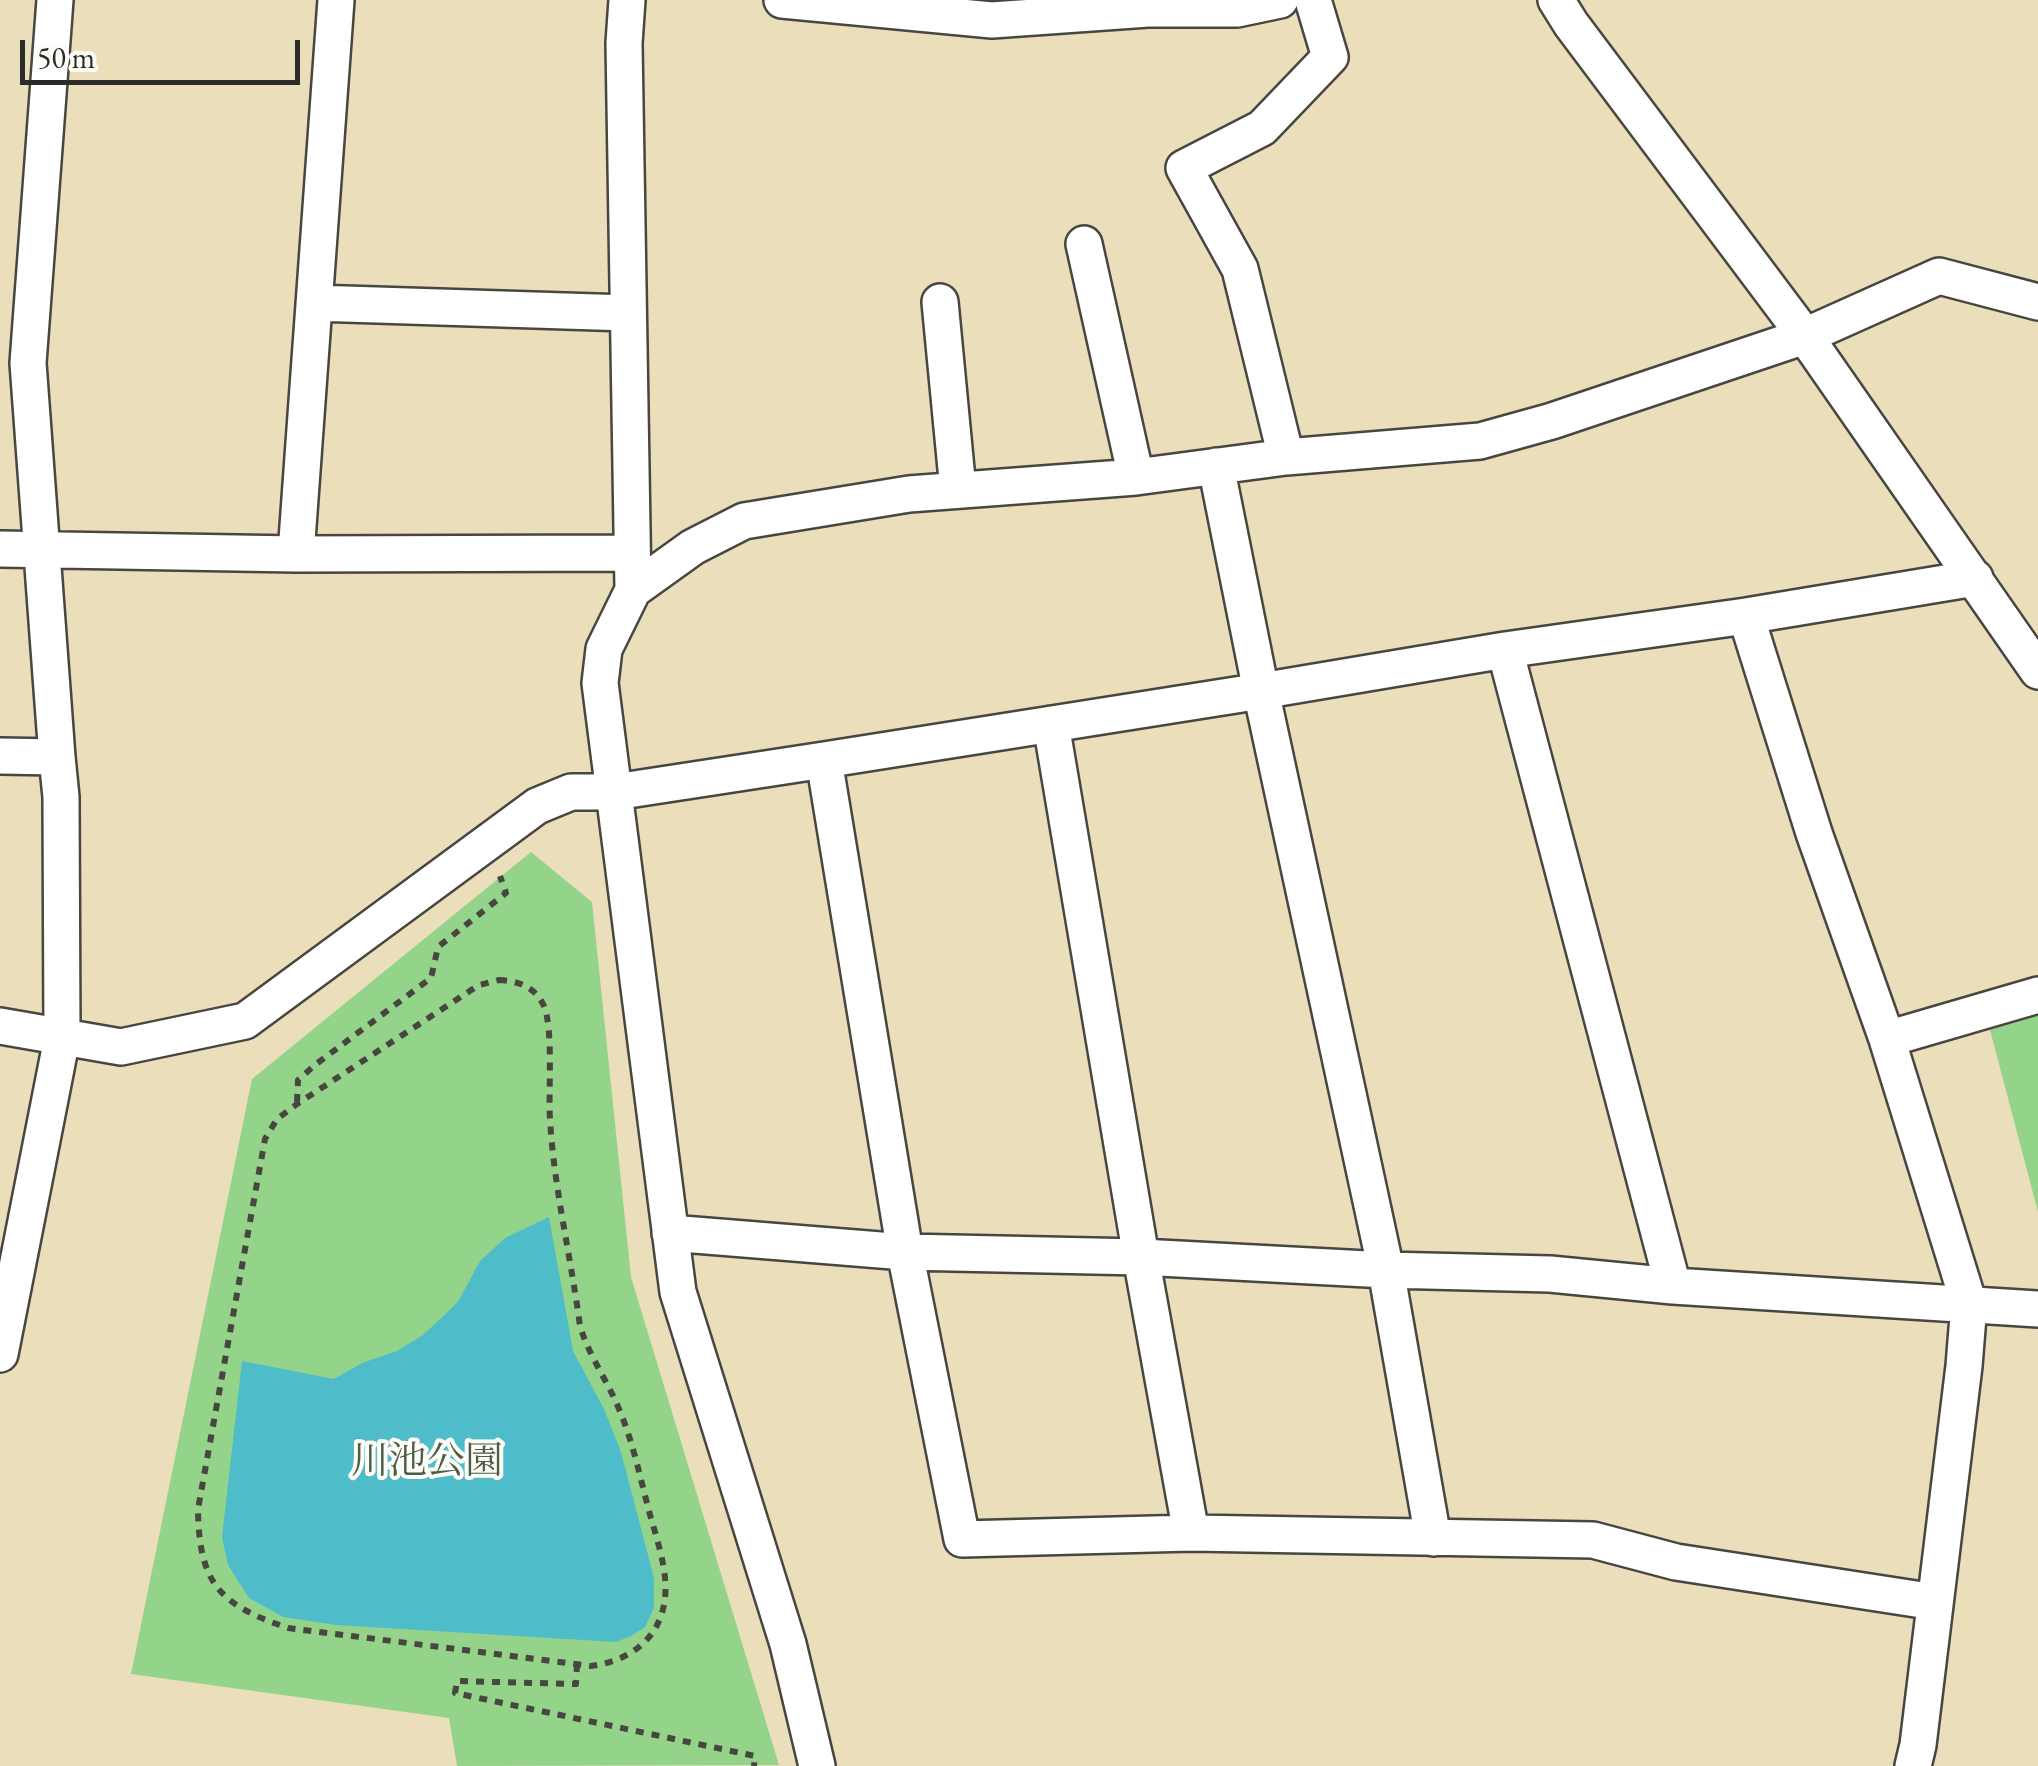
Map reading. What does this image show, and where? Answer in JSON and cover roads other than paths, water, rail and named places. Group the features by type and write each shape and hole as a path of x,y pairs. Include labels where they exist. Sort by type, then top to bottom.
{"street":[{"path":"0,1354 14,1211 62,1038 61,797 28,363 56,0"},
{"path":"296,554 336,0"},
{"path":"627,0 624,44 632,590 604,650 600,683 678,1292 788,1644 817,1766"},
{"path":"782,0 992,20 1280,0"},
{"path":"1286,457 1240,269 1184,168 1262,128 1330,57 1313,0"},
{"path":"1556,0 1805,336 2038,671"},
{"path":"1084,244 1136,477"},
{"path":"632,590 693,547 744,521 892,496 1136,477 1286,457 1480,441 1552,421 1805,336 1940,276 2038,302"},
{"path":"940,302 958,490"},
{"path":"314,303 628,313"},
{"path":"1216,466 1386,1270 1433,1538"},
{"path":"0,549 632,554"},
{"path":"0,1026 121,1047 245,1021 538,806 572,792 615,792 1975,578"},
{"path":"1746,616 1814,833 1887,1040 1969,1304 1918,1746 1912,1766"},
{"path":"1505,650 1673,1286"},
{"path":"1051,724 1190,1533"},
{"path":"0,756 57,757"},
{"path":"824,760 904,1252 962,1539 1190,1533 1592,1540 1676,1562 1935,1602"},
{"path":"1887,1040 2038,995"},
{"path":"670,1233 904,1252 1141,1257 1550,1274 1673,1286 2038,1309"}],"water":[{"path":"549,1217 573,1351 604,1409 621,1452 654,1578 654,1608 645,1627 616,1642 336,1625 283,1617 249,1598 228,1565 222,1537 242,1361 334,1379 362,1363 397,1351 423,1335 458,1302 480,1261 505,1238"}],"park label":[{"name":"川池公園","path":"427,1463"}]}
